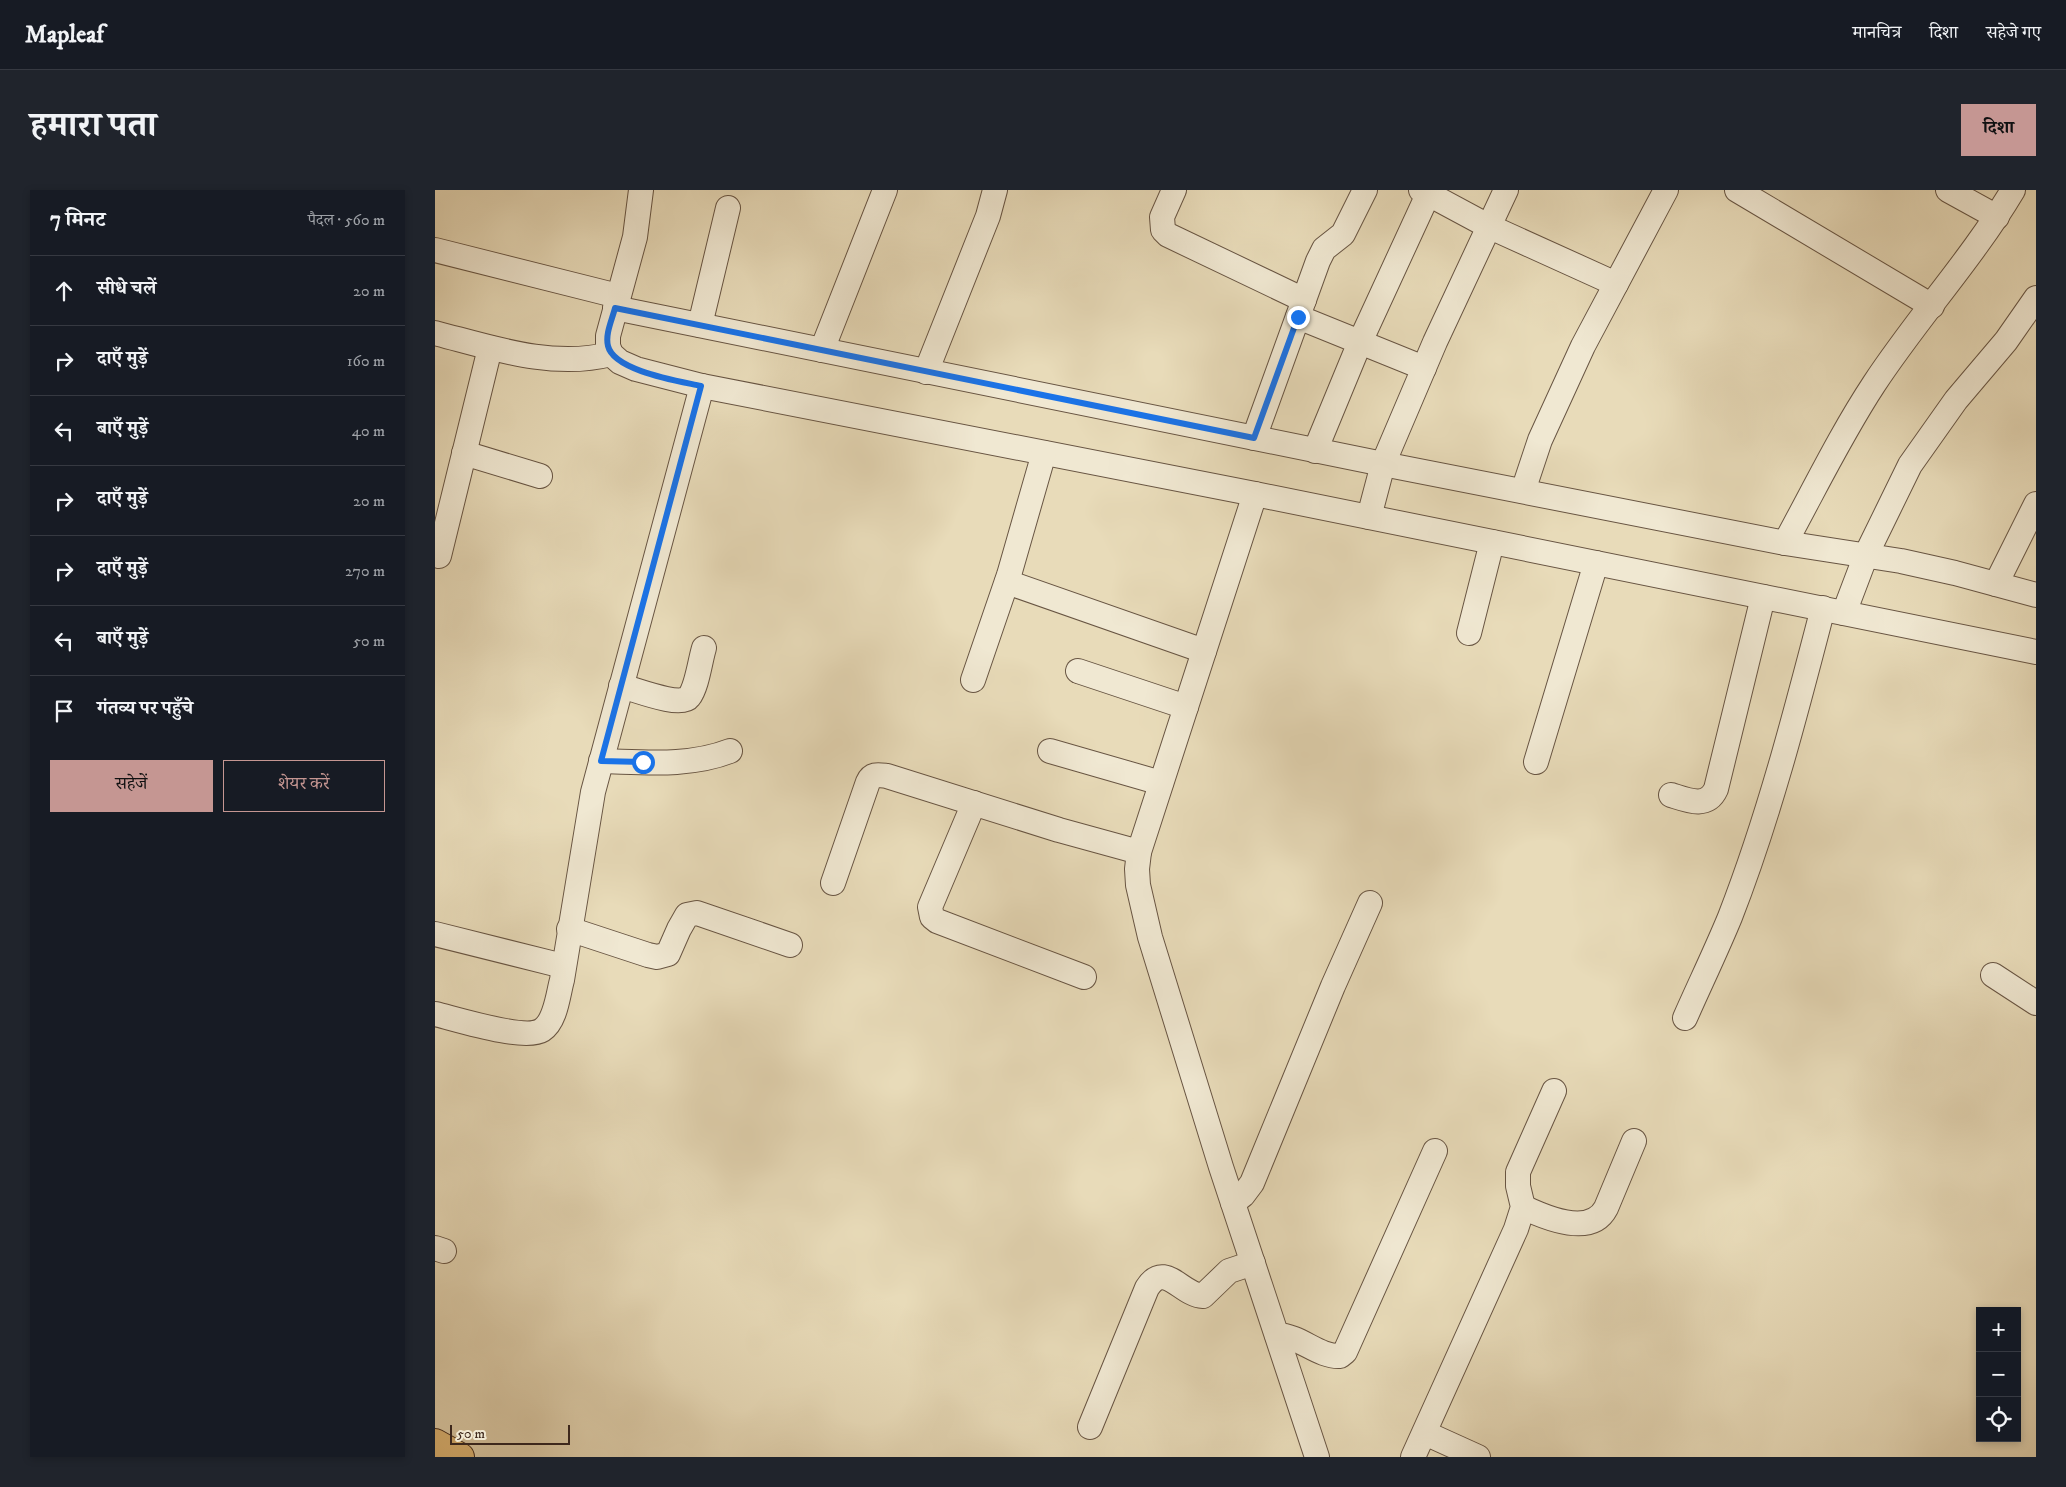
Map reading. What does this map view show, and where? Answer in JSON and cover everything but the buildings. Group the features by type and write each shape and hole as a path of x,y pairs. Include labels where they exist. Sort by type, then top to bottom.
{"highway":[{"path":"435,1443 460,1457"}],"street":[{"path":"641,190 635,237 607,336 611,354 620,362 636,369 701,386 1255,494 1371,510 1492,542 1763,596 1839,606 2036,652"},
{"path":"822,350 885,190"},
{"path":"926,372 987,216 995,190"},
{"path":"1174,190 1162,217 1163,230 1168,235 1360,342 1424,368"},
{"path":"1254,438 1323,249 1343,234 1365,190"},
{"path":"1371,510 1381,470 1424,368 1506,190"},
{"path":"1523,491 1543,432 1583,346 1666,190"},
{"path":"1737,190 1932,306"},
{"path":"1948,190 1997,217"},
{"path":"1785,542 1873,385 1971,255 2013,190"},
{"path":"1315,451 1360,342 1427,191 1488,226 1616,284"},
{"path":"700,325 728,208"},
{"path":"435,250 700,325 1254,438 1315,451 1381,470 1523,491 1785,542 1863,563 1955,573 2036,595"},
{"path":"1685,1018 1729,918 1751,858 1793,721 1839,606 1863,563 1910,465 1956,400 2006,341 2036,298"},
{"path":"435,333 519,355 560,360 580,360 611,354"},
{"path":"439,556 490,348"},
{"path":"435,1014 515,1033 532,1033 542,1030 549,1022 555,1007 563,966 593,792 701,386"},
{"path":"464,453 540,476"},
{"path":"973,680 1007,582 1044,453"},
{"path":"1255,494 1161,782 1139,852 1137,869 1141,905 1233,1203 1317,1457"},
{"path":"1996,584 2036,504"},
{"path":"1469,633 1492,542"},
{"path":"1536,762 1596,563"},
{"path":"1007,582 1204,651"},
{"path":"1671,795 1691,801 1707,800 1713,796 1763,596"},
{"path":"621,686 669,700 683,702 687,700 693,691 704,648"},
{"path":"1078,672 1186,707"},
{"path":"601,761 689,762 713,758 730,751"},
{"path":"1050,752 1161,782"},
{"path":"833,883 868,782 872,776 887,776 1139,852"},
{"path":"974,803 930,907 931,917 937,921 1084,977"},
{"path":"1233,1203 1252,1183 1333,986 1370,903"},
{"path":"569,929 648,955 663,957 669,954 687,915 697,913 790,946"},
{"path":"435,934 563,966"},
{"path":"1993,975 2036,1003"},
{"path":"1413,1457 1517,1229 1523,1207 1518,1186 1518,1172 1554,1091"},
{"path":"1523,1207 1548,1219 1557,1221 1589,1222 1600,1218 1634,1141"},
{"path":"1277,1335 1295,1338 1329,1354 1340,1356 1345,1352 1435,1151"},
{"path":"1090,1427 1147,1288 1152,1281 1157,1278 1167,1278 1197,1296 1203,1296 1229,1271 1253,1263"},
{"path":"1425,1433 1478,1457"}],"route":[{"path":"643,762 601,761 701,386 636,369 620,362 611,354 607,336 615,308 1254,438 1298,317"}]}
